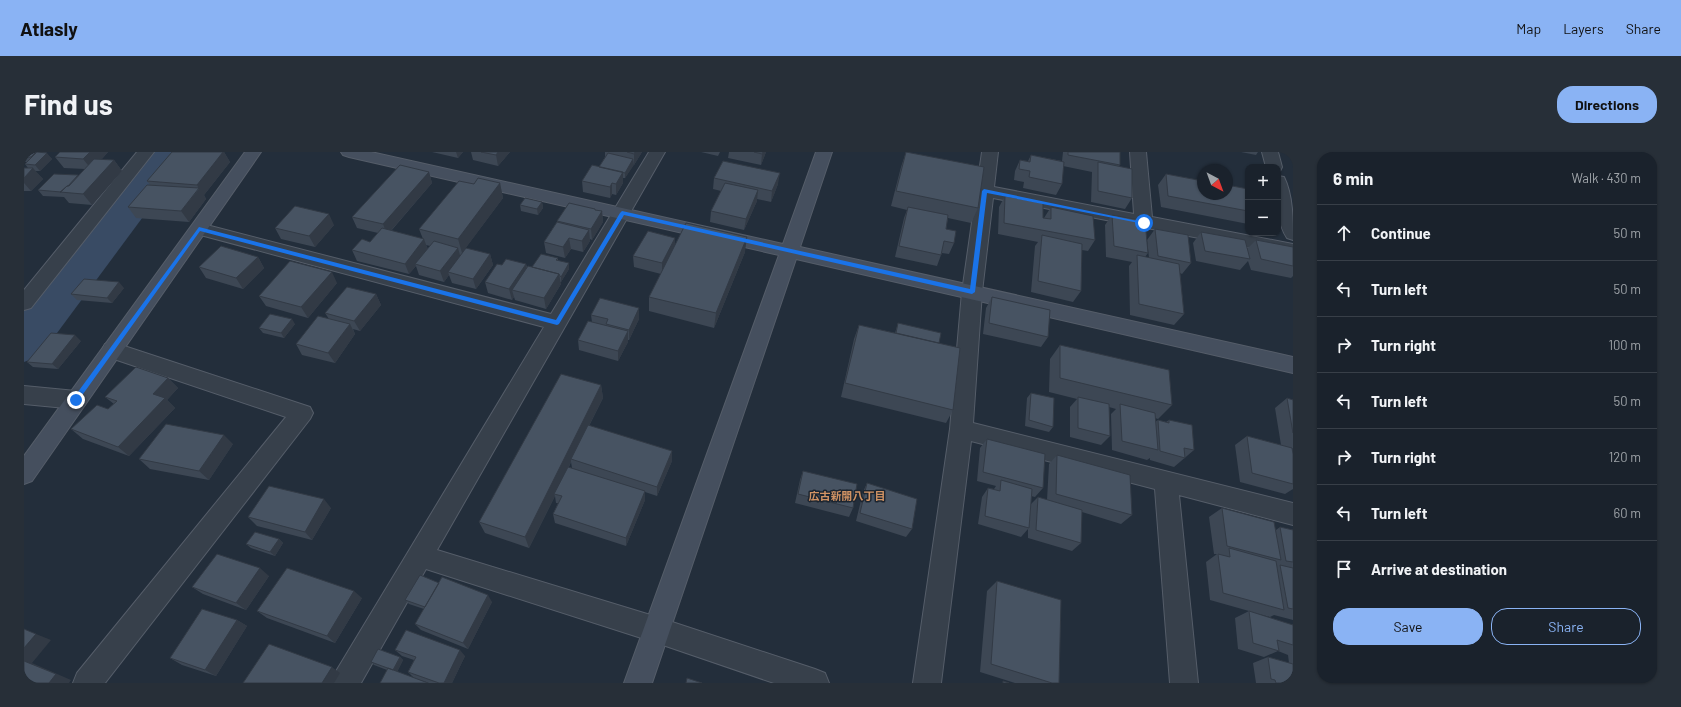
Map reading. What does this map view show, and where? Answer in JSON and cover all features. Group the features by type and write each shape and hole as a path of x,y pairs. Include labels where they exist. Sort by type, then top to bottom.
{"street":[{"path":"24,303 146,152"},
{"path":"24,474 253,152"},
{"path":"349,152 1293,365"},
{"path":"345,683 657,152"},
{"path":"638,683 824,152"},
{"path":"927,683 960,429 972,292 990,152"},
{"path":"1138,152 1144,223"},
{"path":"1270,152 1273,164"},
{"path":"984,191 1144,223 1293,250"},
{"path":"1281,192 1293,234"},
{"path":"199,229 557,323"},
{"path":"87,683 302,413 112,350"},
{"path":"24,395 76,400"},
{"path":"960,429 1293,514"},
{"path":"1166,481 1184,683"},
{"path":"420,556 657,630 815,683"}],"building":[{"path":"24,152 36,152 31,157 24,157"},
{"path":"37,152 47,153 35,165 25,164"},
{"path":"60,152 90,152 83,159 55,157"},
{"path":"172,152 223,152 197,185 147,181"},
{"path":"481,152 498,152 496,155"},
{"path":"906,152 984,167 978,208 896,191"},
{"path":"1068,152 1120,152 1120,165 1068,155"},
{"path":"608,153 633,159 625,173 599,167"},
{"path":"1031,155 1064,162 1062,184 1029,177 1030,171 1019,169 1020,160 1030,162"},
{"path":"94,159 114,160 83,194 60,192 69,186"},
{"path":"723,161 780,173 772,191 714,178"},
{"path":"1098,162 1132,169 1132,198 1098,191"},
{"path":"400,165 429,172 383,224 352,217"},
{"path":"592,165 623,172 616,184 612,183 610,187 582,181"},
{"path":"24,168 33,168 24,178"},
{"path":"54,174 78,175 61,192 38,190"},
{"path":"1166,174 1197,180 1197,200 1233,200 1233,186 1245,188 1245,210 1168,196"},
{"path":"478,178 500,183 458,239 419,229 459,181 474,184"},
{"path":"725,183 758,190 746,219 711,211"},
{"path":"147,185 199,188 181,211 128,207"},
{"path":"1005,196 1043,203 1043,218 1051,219 1051,207 1093,216 1095,240 1004,223"},
{"path":"525,198 542,202 537,209 520,205"},
{"path":"569,203 602,211 591,229 557,221"},
{"path":"295,206 329,214 309,236 275,228"},
{"path":"908,207 948,215 946,229 956,231 954,243 944,241 941,255 899,246"},
{"path":"1112,215 1145,221 1148,253 1114,246"},
{"path":"557,222 589,230 582,241 569,238 563,247 544,242"},
{"path":"686,223 747,237 716,313 649,297"},
{"path":"382,228 424,239 405,264 352,250 362,239 370,242"},
{"path":"1155,229 1188,235 1191,263 1158,256"},
{"path":"648,231 675,238 662,263 633,256"},
{"path":"1201,232 1245,240 1250,259 1205,251"},
{"path":"1042,235 1082,244 1081,291 1038,281"},
{"path":"1256,240 1293,247 1293,266 1261,259"},
{"path":"434,241 458,248 440,271 415,264"},
{"path":"221,246 258,257 236,278 199,267"},
{"path":"466,248 490,254 473,279 448,272"},
{"path":"541,254 558,258 556,260 569,263 561,277 559,274 532,267"},
{"path":"1137,255 1179,264 1184,314 1139,304"},
{"path":"506,259 526,264 509,289 485,282 497,264 502,265"},
{"path":"290,261 332,272 301,307 259,296"},
{"path":"528,266 559,274 544,298 512,290"},
{"path":"84,279 119,282 107,298 71,294"},
{"path":"347,287 376,294 354,321 325,313"},
{"path":"992,297 1050,310 1048,337 989,323"},
{"path":"600,298 639,308 629,330 606,324 608,319 591,315"},
{"path":"270,314 292,319 281,333 259,328"},
{"path":"318,316 350,324 328,353 296,344"},
{"path":"588,321 628,331 618,351 578,340"},
{"path":"898,323 941,333 939,343 896,333"},
{"path":"859,325 960,348 953,410 845,383"},
{"path":"51,333 75,335 52,364 27,362"},
{"path":"1060,345 1169,370 1172,405 1060,378"},
{"path":"136,367 168,378 153,394 165,398 118,447 71,429 97,405 108,409 117,401 105,397"},
{"path":"561,374 601,385 525,537 479,522"},
{"path":"1031,393 1054,398 1053,427 1029,420"},
{"path":"1078,397 1109,404 1110,436 1078,428"},
{"path":"1287,398 1293,400 1293,433"},
{"path":"1120,404 1155,413 1158,450 1122,441"},
{"path":"1158,420 1169,423 1169,420 1192,425 1194,450 1184,448 1185,458 1160,451"},
{"path":"166,424 224,435 199,471 139,459"},
{"path":"588,425 672,451 657,487 571,459"},
{"path":"1247,436 1292,448 1293,484 1252,473"},
{"path":"987,439 1045,454 1043,488 983,472"},
{"path":"1057,455 1130,475 1132,515 1056,494"},
{"path":"568,467 645,491 626,538 553,514 562,496 554,494"},
{"path":"803,471 857,484 853,508 798,494"},
{"path":"1001,480 1032,489 1029,528 985,516 988,488 1000,491"},
{"path":"867,483 917,499 912,529 860,513"},
{"path":"269,486 324,499 305,532 248,517"},
{"path":"1038,497 1082,510 1081,543 1036,530"},
{"path":"1222,508 1274,522 1281,560 1227,546"},
{"path":"1280,527 1293,530 1293,562 1286,561"},
{"path":"255,532 279,539 270,552 246,544"},
{"path":"1229,548 1276,561 1284,610 1223,593 1218,554 1230,557"},
{"path":"217,554 260,568 236,603 192,587"},
{"path":"1280,565 1293,568 1293,609 1288,608"},
{"path":"287,568 354,591 327,636 257,611"},
{"path":"420,575 439,583 425,607 405,600"},
{"path":"442,577 488,595 463,643 415,624"},
{"path":"997,581 1061,600 1059,683 1052,683 991,664"},
{"path":"202,609 237,620 205,670 170,658"},
{"path":"1249,611 1293,625 1293,645 1277,640 1279,651 1253,643"},
{"path":"24,629 36,634 24,648"},
{"path":"406,630 460,650 444,683 439,683 408,672 416,657 395,650"},
{"path":"269,644 332,667 322,683 243,683"},
{"path":"378,649 400,657 393,670 371,662"},
{"path":"1268,657 1293,664 1293,683 1276,683 1275,680 1271,679"},
{"path":"24,661 56,674 49,683 24,683"},
{"path":"388,668 428,683 380,683"},
{"path":"687,678 702,683 686,683"}],"waterway":[{"path":"24,344 173,152"}],"district":[{"name":"広古新開八丁目","path":"847,496"}],"route":[{"path":"76,400 199,229 557,323 622,213 972,292 984,191 1144,223"}]}
